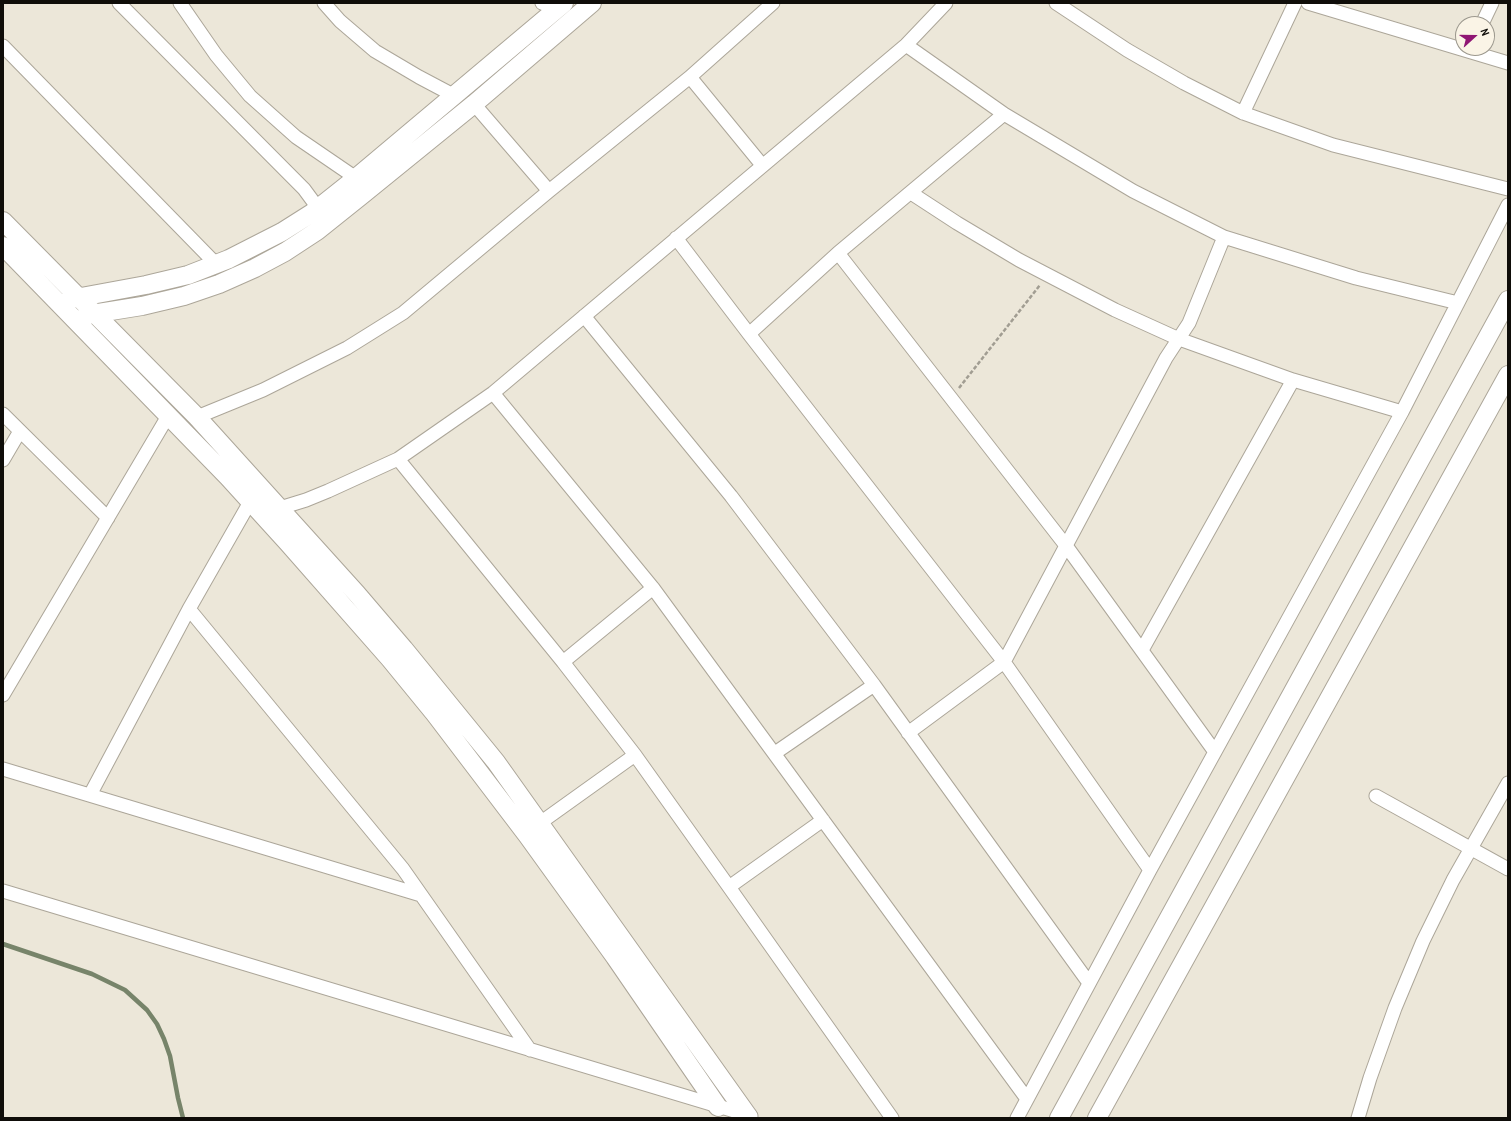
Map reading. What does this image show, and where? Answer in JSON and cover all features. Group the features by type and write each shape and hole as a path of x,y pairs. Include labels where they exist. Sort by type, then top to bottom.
{"street":[{"path":"119,3 304,189 318,208"},
{"path":"180,3 216,55 250,96 296,137 356,178"},
{"path":"324,3 340,21 375,51 453,95"},
{"path":"74,318 94,313 142,306 184,296 219,284 255,268 285,252 323,227 474,104 592,3"},
{"path":"197,417 263,390 347,348 403,313 690,77 772,3"},
{"path":"280,508 328,491 398,459 493,393 906,45 946,3"},
{"path":"1056,3 1127,50 1178,80 1243,113 1333,145 1508,189"},
{"path":"1243,113 1294,3"},
{"path":"1308,3 1455,46"},
{"path":"1486,16 1492,3"},
{"path":"57,302 167,280 188,274 229,259 269,239 318,208 356,178 453,95 554,5"},
{"path":"906,45 1004,114 1133,191 1224,237 1356,278 1458,303"},
{"path":"3,46 216,264"},
{"path":"1487,56 1508,63"},
{"path":"690,77 762,165"},
{"path":"474,104 549,192"},
{"path":"749,334 838,253 1004,114"},
{"path":"911,193 957,223 1019,260 1115,310 1179,339 1293,380 1402,412"},
{"path":"1017,1118 1150,870 1402,412 1508,205"},
{"path":"3,221 197,417 357,594 434,685 496,762 752,1117"},
{"path":"908,733 1004,662 1166,358 1189,322 1224,237"},
{"path":"676,238 1004,662 1150,870"},
{"path":"3,246 228,477 343,605 420,696 527,835 615,957 718,1106"},
{"path":"838,253 1067,546 1215,752"},
{"path":"1059,1118 1506,307"},
{"path":"584,316 731,496 874,685 1089,983"},
{"path":"1097,1118 1508,375"},
{"path":"1142,650 1293,380"},
{"path":"493,393 653,588 1027,1099"},
{"path":"3,414 108,518"},
{"path":"3,695 168,416"},
{"path":"3,460 20,431"},
{"path":"398,459 563,662 635,755 892,1118"},
{"path":"90,795 189,609 250,502"},
{"path":"563,662 653,588"},
{"path":"189,609 398,863 530,1050"},
{"path":"420,696 434,685"},
{"path":"775,753 874,685"},
{"path":"540,823 635,755"},
{"path":"3,769 421,895"},
{"path":"1358,1118 1370,1078 1395,1008 1424,941 1470,849 1508,783"},
{"path":"1376,796 1508,869"},
{"path":"729,887 823,820"},
{"path":"3,891 752,1117"}],"path":[{"path":"952,398 1048,275"}],"waterway":[{"path":"3,944 92,974 125,990 147,1010 157,1024 170,1056 183,1118"}]}
